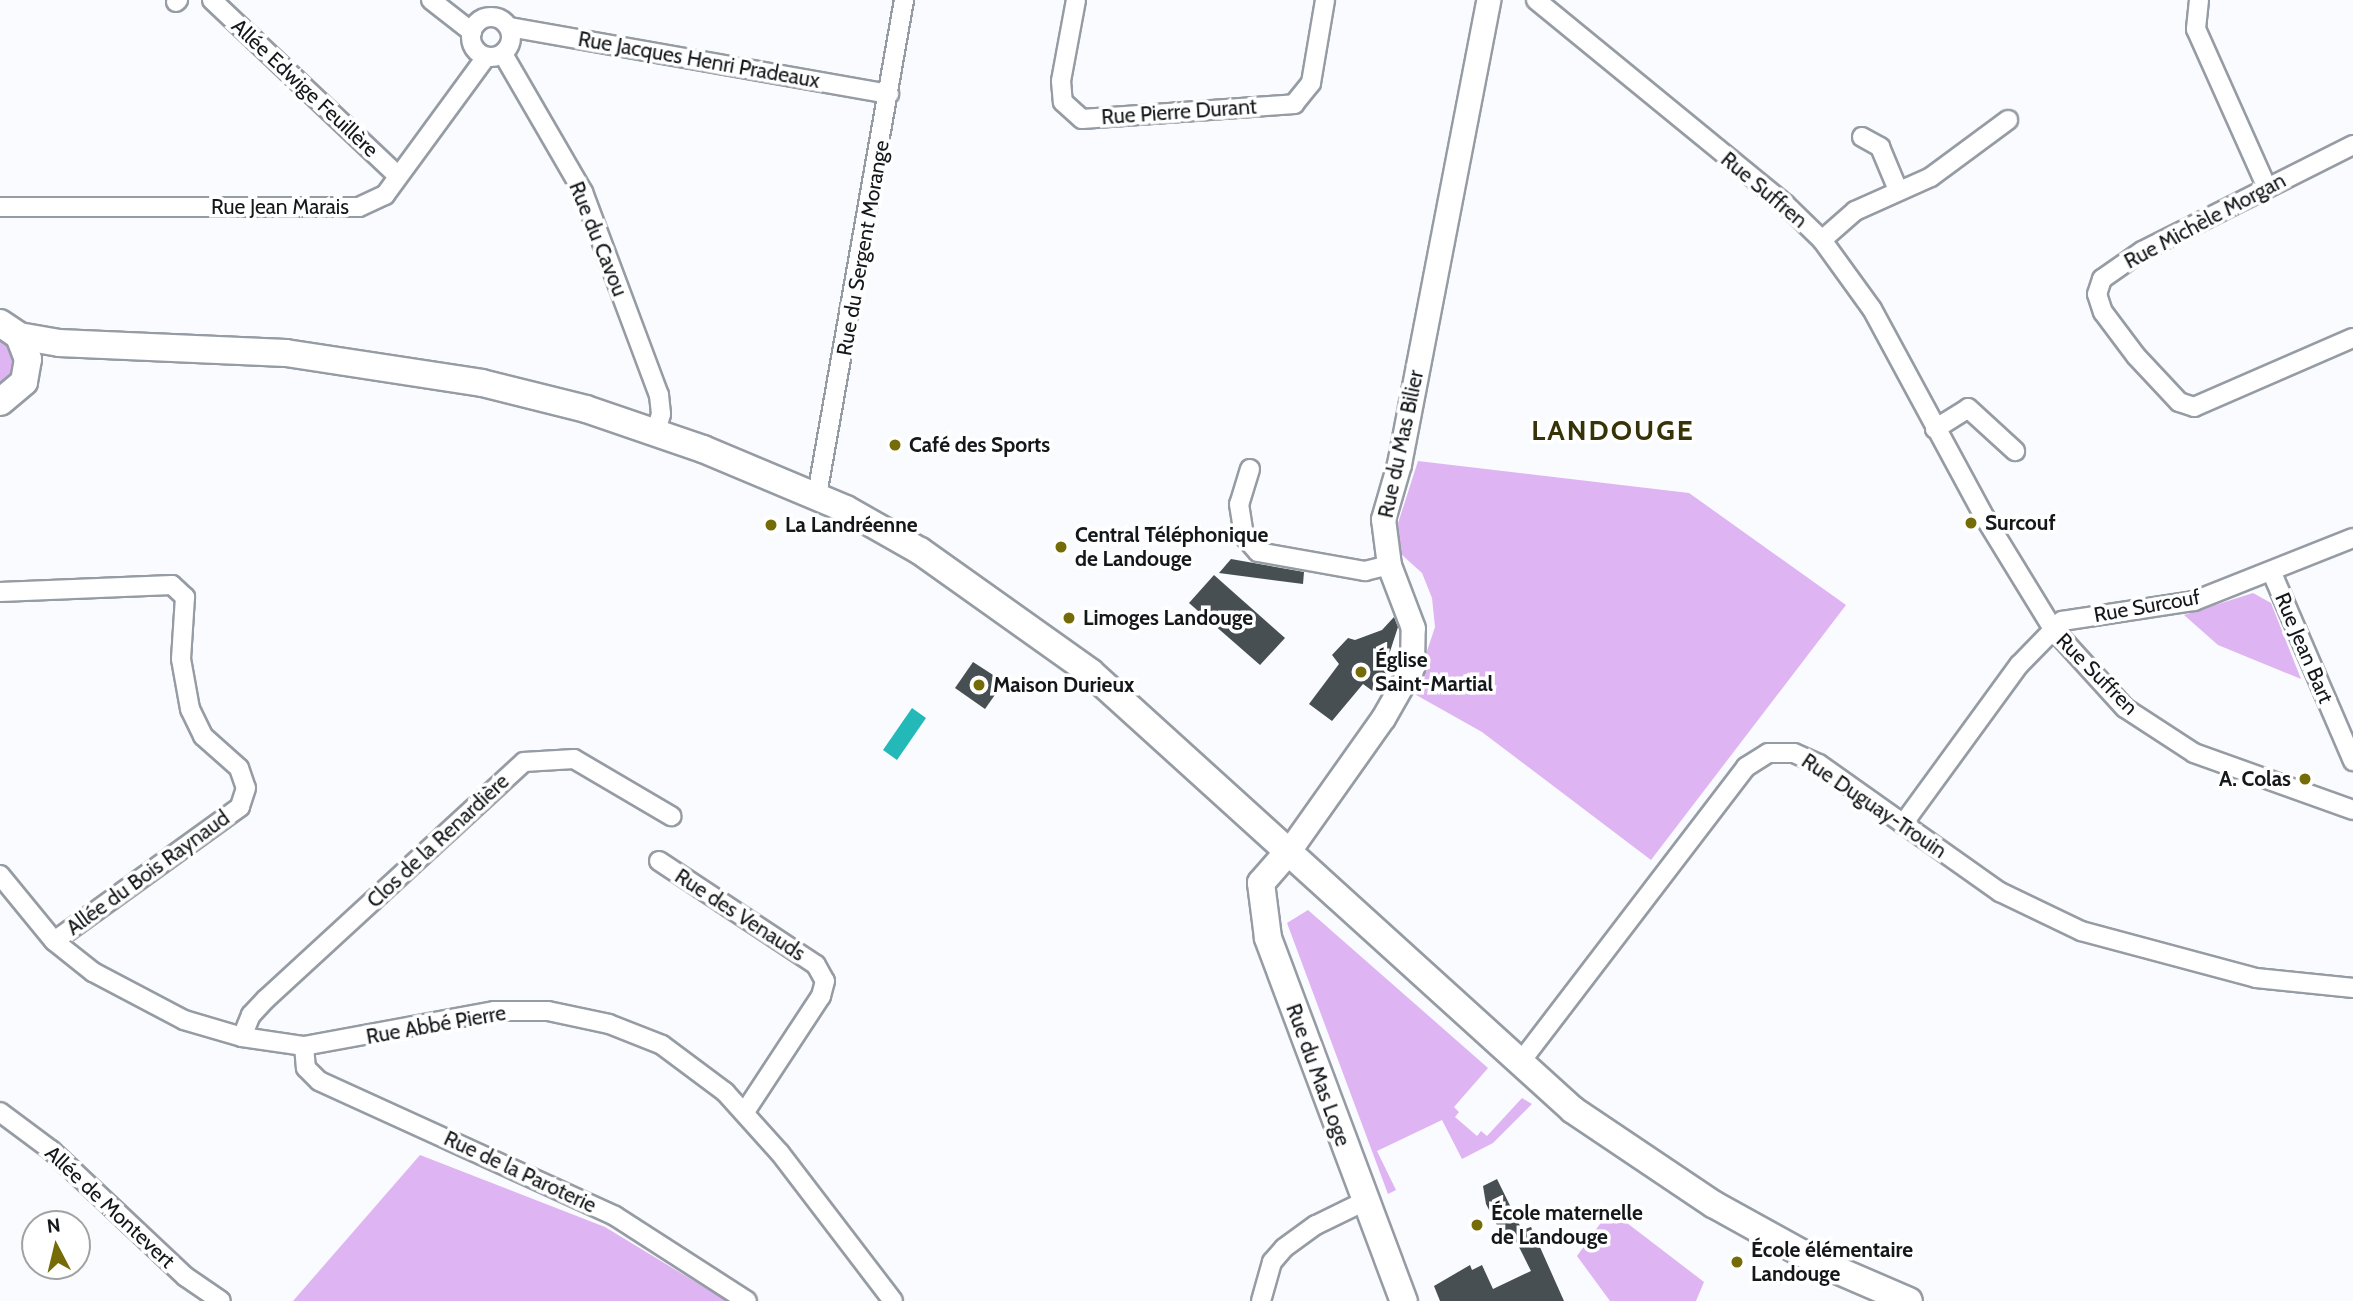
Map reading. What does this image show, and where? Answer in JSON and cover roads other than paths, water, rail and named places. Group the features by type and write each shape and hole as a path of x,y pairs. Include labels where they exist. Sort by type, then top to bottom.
{"main road":[{"path":"10,329 116,346 286,353 482,383 586,410 817,495 920,551 1014,623 1071,657 1573,1110 1713,1204 1816,1261 1909,1301"},
{"path":"10,329 28,372"},
{"path":"0,402 17,391 28,372 60,355 116,346"},
{"name":"Rue du Mas Loge","path":"1288,852 1261,883 1259,900 1271,948 1404,1301"}],"street":[{"name":"Allée Edwige Feuillère","path":"212,0 398,176"},
{"path":"431,0 472,32"},
{"name":"Rue du Sergent Morange","path":"817,495 904,0"},
{"name":"Rue Pierre Durant","path":"1076,0 1060,81 1063,102 1082,119 1294,104 1311,83 1325,0"},
{"name":"Rue du Mas Bilier","path":"1288,852 1383,718 1412,667 1413,628 1389,565 1383,519 1399,464 1488,0"},
{"name":"Rue Suffren","path":"1535,0 1786,204 1822,240 1872,309 1935,429 2053,629 2125,708 2194,753 2353,810"},
{"path":"2199,0 2196,29 2267,188"},
{"path":"500,15 511,38 495,55 472,45 472,32 478,22 500,15"},
{"name":"Rue Jacques Henri Pradeaux","path":"500,15 889,94"},
{"name":"Rue Jean Marais","path":"0,207 359,207 385,195 495,55"},
{"name":"Rue du Cavou","path":"495,55 583,192 659,395 661,414 655,435"},
{"path":"1822,240 1855,211 1931,177 2008,120"},
{"path":"1862,136 1880,147 1898,190"},
{"name":"Rue Michèle Morgan","path":"2353,145 2118,267 2102,279 2097,294 2103,312 2163,387 2179,402 2194,407 2353,338"},
{"path":"1935,429 1968,408 2015,451"},
{"path":"1250,469 1239,504 1244,536 1258,552 1365,571 1389,565"},
{"name":"Rue Surcouf","path":"1903,824 2019,665 2053,629 2075,618 2194,601 2272,573 2353,538"},
{"name":"Rue Jean Bart","path":"2272,573 2353,761"},
{"name":"Allée du Bois Raynaud","path":"0,592 172,585 185,597 181,659 190,709 203,736 239,768 246,788 240,807 54,940"},
{"name":"Rue Duguay-Trouin","path":"1519,1064 1746,767 1768,753 1794,753 1903,824 2000,892 2081,931 2256,978 2353,988"},
{"name":"Clos de la Renardière","path":"242,1037 251,1015 266,999 524,762 574,759 671,816"},
{"name":"Rue des Venauds","path":"659,861 816,965 825,981 821,996 744,1113"},
{"name":"Rue Abbé Pierre","path":"0,875 54,940 139,1000 242,1037 304,1046 494,1011 548,1012 610,1024 662,1045 724,1092 744,1113 890,1300"},
{"name":"Rue de la Paroterie","path":"304,1046 306,1068 318,1081 615,1216 710,1272 747,1301"},
{"name":"Allée de Montevert","path":"0,1112 51,1150 186,1277 221,1301"},
{"path":"1261,1301 1272,1262 1284,1248 1316,1225 1365,1201"}],"water":[{"path":"912,708 926,718 897,760 883,750"}],"place":[{"name":"Café des Sports","path":"895,445"},
{"name":"Surcouf","path":"1971,523"},
{"name":"La Landréenne","path":"771,525"},
{"name":"Central Téléphonique de Landouge","path":"1061,547"},
{"name":"Limoges Landouge","path":"1069,618"},
{"name":"Église Saint-Martial","path":"1361,672"},
{"name":"Maison Durieux","path":"979,685"},
{"name":"A. Colas","path":"2305,779"},
{"name":"École maternelle de Landouge","path":"1477,1225"},
{"name":"École élémentaire Landouge","path":"1737,1262"}],"district":[{"name":"LANDOUGE","path":"1613,430"}]}
